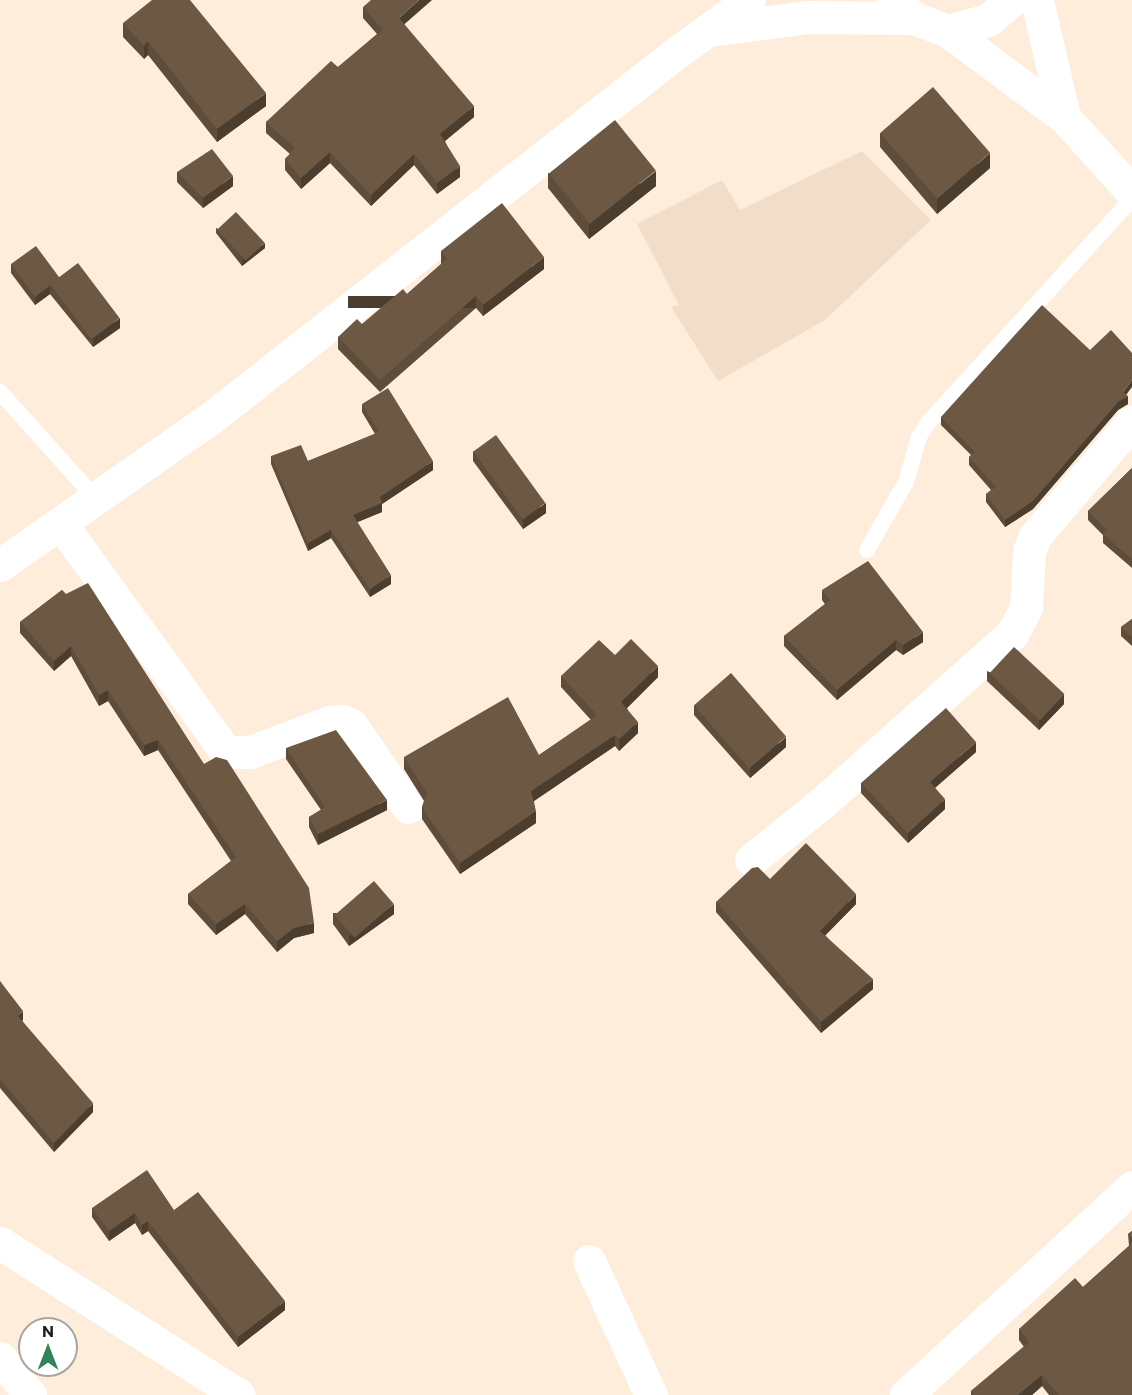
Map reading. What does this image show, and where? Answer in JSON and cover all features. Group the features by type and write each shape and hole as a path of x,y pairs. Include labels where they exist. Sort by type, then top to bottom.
{"street":[{"path":"0,565 212,417 749,0"},
{"path":"948,31 988,20 1012,0"},
{"path":"1037,0 1064,117"},
{"path":"708,31 808,17 903,9 948,31 1064,117 1132,192"},
{"path":"751,860 822,803 1012,634 1026,608 1029,551 1035,536 1132,422"},
{"path":"61,524 226,752 250,752 330,722 342,721 351,725 408,807"},
{"path":"906,1395 1132,1188"},
{"path":"0,1243 239,1395"},
{"path":"589,1261 651,1395"},
{"path":"0,1358 30,1395"}],"lane":[{"path":"867,550 906,482 919,437 928,423 1132,199"},
{"path":"0,392 96,499"}],"shaded area":[{"path":"862,151 931,220 825,320 718,381 671,307 679,305 637,224 722,180 740,210"}],"building":[{"path":"152,0 190,0 266,93 217,129 148,41 144,46 123,23"},
{"path":"371,0 419,0 399,18 474,106 440,134 460,166 437,183 414,154 371,195 330,152 301,178 285,159 295,148 266,122 331,61 338,67 383,30 363,7"},
{"path":"933,87 990,153 937,199 880,133"},
{"path":"615,120 656,171 590,224 549,173"},
{"path":"212,149 233,176 203,198 177,172"},
{"path":"502,203 544,257 483,305 476,296 380,380 338,337 357,319 362,324 403,289 407,294 447,259 441,251"},
{"path":"236,212 265,243 246,260 217,230"},
{"path":"36,246 59,277 35,297 11,264"},
{"path":"78,263 120,318 92,339 50,284"},
{"path":"1042,305 1090,350 1111,330 1132,353 1132,380 1123,392 1128,396 1118,402 1033,501 1005,520 986,494 996,487 969,457 975,452 941,417"},
{"path":"388,388 433,461 380,497 382,503 353,515 391,575 370,589 331,530 308,543 271,456 301,445 308,461 379,432 362,404"},
{"path":"496,435 545,503 523,519 473,451"},
{"path":"1132,468 1132,559 1103,534 1107,530 1088,511"},
{"path":"868,561 923,632 903,645 896,640 837,690 784,636 830,600 822,590"},
{"path":"88,583 204,764 216,757 227,760 309,888 314,923 294,928 277,941 245,904 216,924 188,894 236,857 158,740 144,745 108,690 99,695 71,646 54,661 20,622 62,590 66,594"},
{"path":"1132,619 1132,637 1121,627"},
{"path":"631,639 658,666 621,702 638,722 619,739 615,735 531,791 536,811 460,863 422,807 427,793 404,757 508,697 539,755 597,715 561,676 599,640 615,655"},
{"path":"1014,647 1064,694 1040,720 989,673"},
{"path":"731,673 786,736 749,769 694,705"},
{"path":"946,708 976,742 930,782 945,799 908,833 861,783"},
{"path":"336,730 387,800 318,834 309,817 325,807 286,748"},
{"path":"806,843 856,894 820,931 873,979 821,1022 716,902 752,868 758,867 770,879"},
{"path":"374,881 394,904 354,938 335,915"},
{"path":"0,981 23,1011 18,1016 93,1103 54,1143 0,1079"},
{"path":"147,1170 174,1210 198,1192 285,1301 238,1337 148,1221 142,1225 135,1213 109,1231 92,1208"},
{"path":"1132,1243 1132,1395 1059,1395 1042,1375 1018,1395 974,1395 971,1391 1029,1342 1019,1329 1075,1278 1083,1287"}]}
